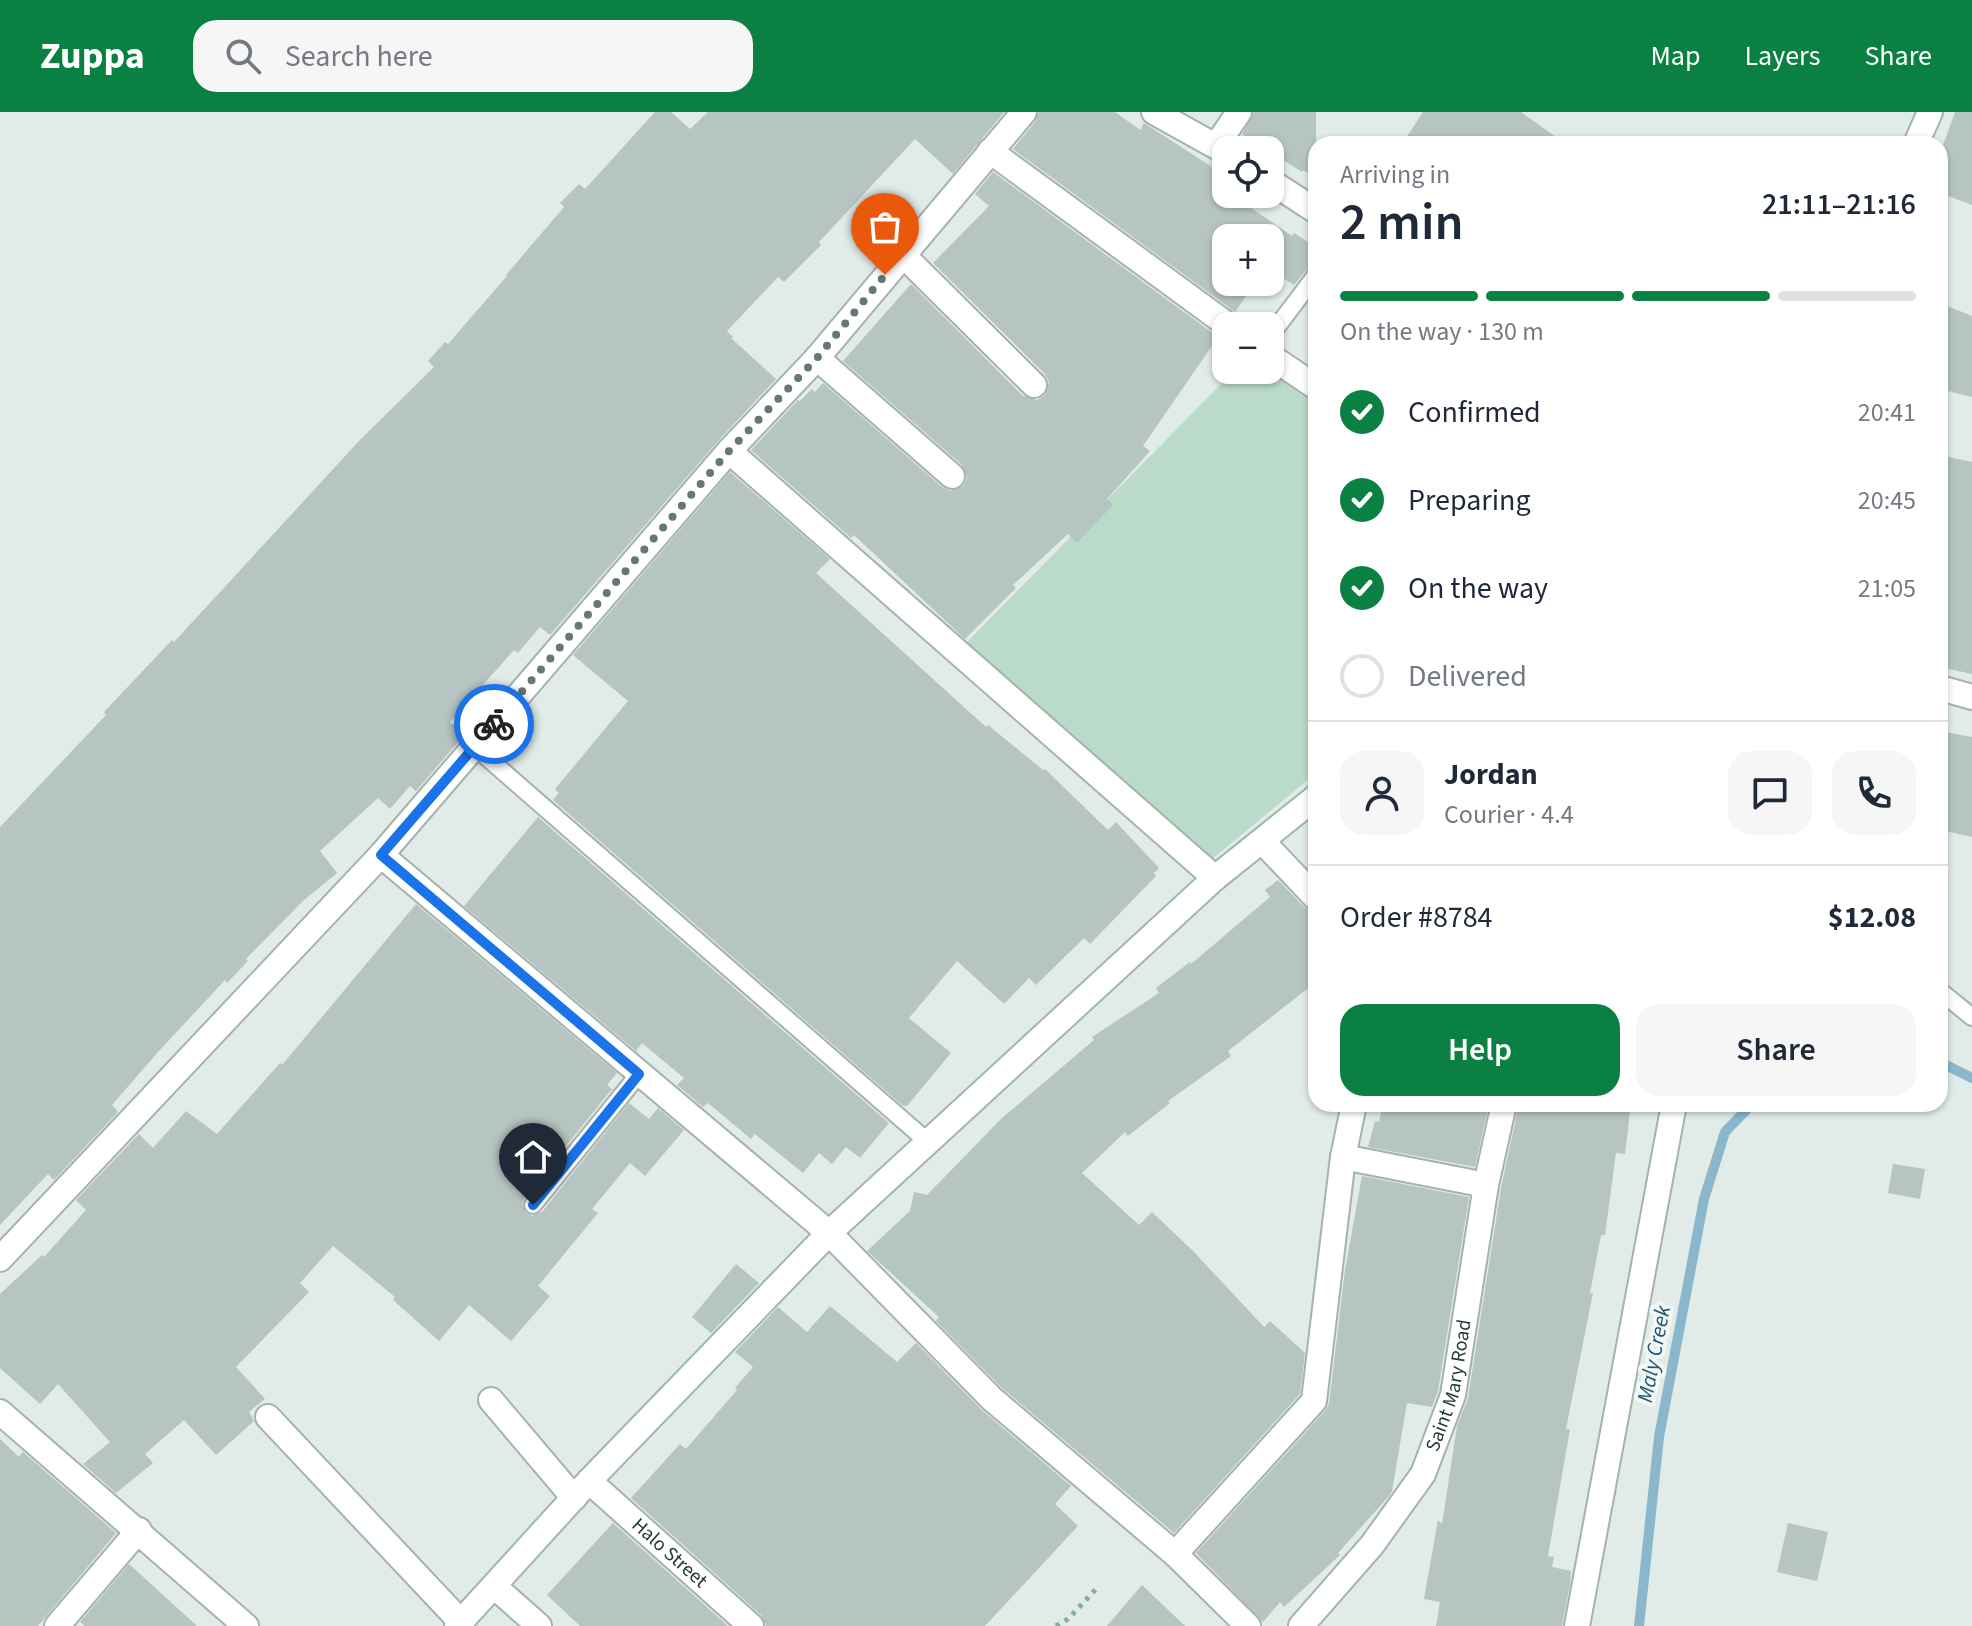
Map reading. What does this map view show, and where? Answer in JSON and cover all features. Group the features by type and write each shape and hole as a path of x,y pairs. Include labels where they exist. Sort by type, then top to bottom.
{"street":[{"path":"0,1259 381,855 729,451 817,358 1024,112"},
{"path":"1154,112 1212,144"},
{"path":"1227,136 1239,112"},
{"path":"1920,136 1930,112"},
{"path":"990,151 1212,314"},
{"path":"1284,190 1308,206"},
{"path":"902,254 1034,385"},
{"path":"817,358 952,476"},
{"path":"1284,365 1308,382"},
{"path":"729,451 1215,878"},
{"path":"1948,690 1972,697"},
{"path":"268,1417 459,1624 582,1489 829,1233 1215,878 1308,804"},
{"path":"1263,842 1308,890"},
{"path":"381,855 829,1233 992,1399 1175,1554 1248,1626"},
{"path":"1175,1554 1314,1401 1343,1157 1352,1112"},
{"name":"Saint Mary Road","path":"1301,1626 1372,1545 1423,1474 1453,1395 1486,1185 1502,1112"},
{"path":"1577,1626 1673,1112"},
{"path":"1343,1157 1486,1185"},
{"name":"Halo Street","path":"491,1400 582,1489 751,1626"},
{"path":"0,1412 246,1626"},
{"path":"57,1626 139,1530"},
{"path":"494,1586 539,1626"}],"lane":[{"path":"1284,317 1308,286"},
{"path":"475,747 928,1142"},
{"path":"1948,998 1972,1017"},
{"path":"533,1205 639,1074"}],"path":[{"path":"1056,1626 1068,1619 1097,1588"}],"green space":[{"path":"1284,373 1308,378 1308,780 1212,859 967,642 1221,384 1284,384"}],"building":[{"path":"655,112 671,112 690,129 708,112 1004,112 953,174 915,139 819,242 821,245 784,282 778,277 727,331 776,379 718,441 550,635 540,627 518,653 514,650 450,722 465,734 416,791 410,786 390,809 378,798 320,851 337,873 304,900 158,1052 112,1105 118,1112 54,1180 48,1174 0,1225 0,827 359,441 434,367 428,361 445,342 448,344 507,276 564,207 560,203 579,184 585,189"},
{"path":"1039,112 1115,112 1140,130 1144,123 1212,167 1212,208 1251,208 1275,224 1212,224 1212,295 1013,149 1035,122"},
{"path":"1254,112 1316,112 1316,136 1308,136 1308,173 1284,161 1284,136 1242,134"},
{"path":"1423,112 1521,112 1555,136 1407,136"},
{"path":"1955,112 1972,112 1972,205 1948,196 1946,136"},
{"path":"993,172 1212,333 1212,346 1143,446 1150,451 1107,499 1113,505 1077,543 1068,534 1013,585 1016,588 965,639 854,535 851,538 751,450 798,400 812,389 815,392 823,383 942,487 950,491 963,486 967,478 962,465 843,361 911,284 1023,396 1037,400 1045,395 1049,382 1045,374 933,263 989,206 975,194"},
{"path":"1284,230 1308,242 1308,268 1294,285 1284,279"},
{"path":"1213,296 1246,296 1235,312"},
{"path":"1948,306 1972,316 1972,397 1948,391"},
{"path":"1948,457 1972,462 1972,674 1948,669"},
{"path":"730,472 830,559 816,573 986,727 988,725 1045,769 1108,830 1116,822 1159,868 1154,873 1156,876 1090,944 1084,938 1036,985 1029,978 1004,1004 957,961 909,1018 951,1053 907,1106 903,1106 553,800 559,793 555,789 628,701 573,655"},
{"path":"1948,732 1972,737 1972,837 1948,832"},
{"path":"538,817 889,1123 860,1158 846,1147 832,1164 819,1153 803,1173 755,1134 751,1139 708,1103 703,1107 677,1085 684,1078 642,1043 636,1051 464,906"},
{"path":"1278,880 1308,909 1308,988 1228,1051 1231,1056 1168,1101 1170,1103 1128,1136 1125,1132 1082,1173 1139,1225 1152,1212 1264,1327 1270,1321 1305,1353 1300,1394 1174,1533 1002,1388 936,1321 939,1317 867,1251 910,1211 914,1192 927,1195 1002,1118 1094,1040 1092,1037 1159,993 1156,988 1191,964 1270,897 1265,890"},
{"path":"416,904 617,1073 607,1085 612,1089 524,1198 522,1204 526,1213 532,1216 542,1212 629,1103 649,1119 658,1108 684,1130 645,1176 630,1163 592,1209 598,1213 538,1286 550,1296 511,1341 469,1305 439,1341 393,1300 395,1297 333,1246 300,1283 309,1292 236,1367 265,1399 249,1412 254,1421 216,1455 184,1420 145,1454 153,1463 116,1493 83,1464 110,1442 58,1384 40,1404 0,1368 0,1294 42,1255 44,1257 86,1210 76,1200 139,1134 153,1148 186,1111 217,1134 280,1063 282,1065"},
{"path":"1381,1112 1487,1112 1475,1167 1368,1147 1375,1121 1379,1122"},
{"path":"1517,1112 1630,1112 1625,1154 1616,1153 1605,1235 1601,1235 1590,1293 1593,1293 1566,1429 1570,1429 1548,1556 1554,1557 1552,1567 1571,1571 1562,1626 1436,1626 1440,1602 1424,1599 1438,1520 1442,1524 1457,1426 1468,1398 1501,1188"},
{"path":"1893,1164 1925,1169 1920,1199 1888,1193"},
{"path":"1362,1176 1469,1197 1438,1391 1432,1407 1407,1403 1389,1496 1338,1553 1340,1555 1284,1607 1280,1602 1263,1622 1196,1553 1329,1404 1345,1270"},
{"path":"736,1264 759,1283 711,1333 692,1317"},
{"path":"830,1306 897,1362 916,1343 982,1410 1071,1486 1055,1504 1078,1526 985,1626 766,1626 761,1615 631,1498 680,1444 686,1449 737,1390 735,1388 753,1367 735,1352 778,1307 807,1332"},
{"path":"0,1439 19,1457 23,1452 116,1533 38,1626 0,1626"},
{"path":"613,1523 728,1626 580,1626 547,1595"},
{"path":"1788,1523 1828,1532 1817,1581 1777,1572"},
{"path":"129,1564 197,1626 85,1626 80,1622"},
{"path":"1142,1585 1185,1626 1107,1626"}],"waterway":[{"name":"Maly Creek","path":"1948,1066 1972,1078"},
{"name":"Maly Creek","path":"1639,1626 1659,1437 1704,1199 1725,1132 1744,1112"}],"way so far":[{"path":"494,724 729,451 817,358 885,275"}],"route":[{"path":"494,724 381,855 639,1074 533,1205"}]}
